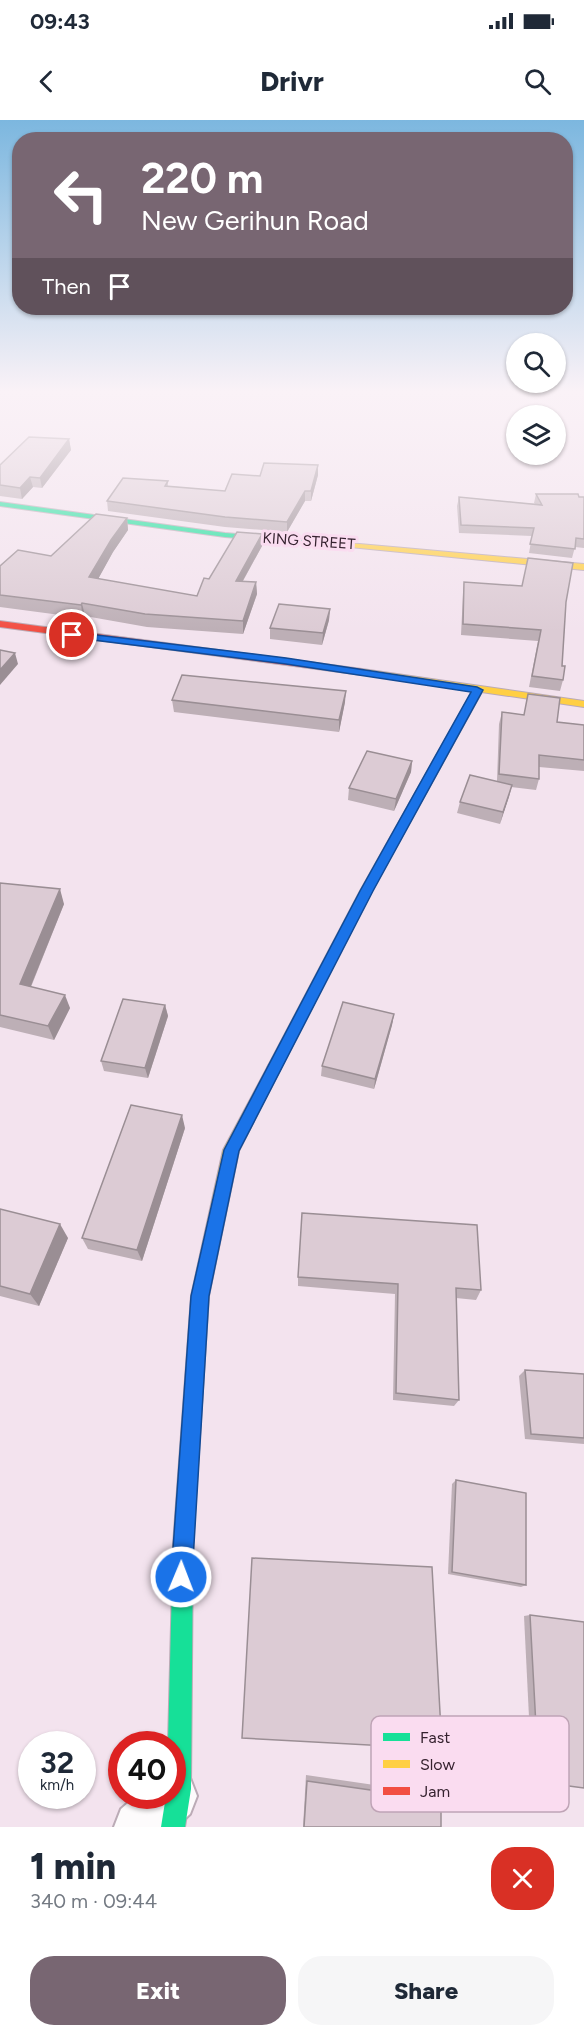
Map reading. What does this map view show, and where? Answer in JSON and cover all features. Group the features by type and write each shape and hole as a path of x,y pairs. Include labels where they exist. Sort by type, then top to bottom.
{"street":[{"name":"KING STREET","path":"0,504 225,535 432,551 584,567"},
{"path":"0,624 199,652 286,661 584,704"},
{"path":"176,1731 182,1553 200,1296 231,1150 366,891 477,690"},
{"path":"139,1827 164,1809"}],"building":[{"path":"0,473 44,473 40,478 30,477 20,488 0,485"},
{"path":"261,473 316,473 311,491 305,491 287,522 225,517 107,501 123,478 168,481 165,486 225,491 232,474 260,476"},
{"path":"536,494 578,494 579,497 584,497 584,539 576,538 575,549 530,544 534,528 461,525 459,497 542,505"},
{"path":"96,514 127,518 89,577 197,596 204,578 209,579 237,532 262,534 236,581 256,582 243,621 145,614 82,603 81,605 0,595 0,566 18,550 51,556"},
{"path":"528,558 573,563 566,602 563,680 532,676 541,630 463,624 464,582 522,586"},
{"path":"279,604 330,609 323,633 270,628"},
{"path":"0,650 15,653 0,670"},
{"path":"182,675 346,691 339,720 172,700"},
{"path":"528,694 560,698 557,722 584,725 584,760 539,755 539,779 499,774 502,712 524,715"},
{"path":"367,751 412,761 396,799 349,788"},
{"path":"470,775 512,785 503,812 460,802"},
{"path":"0,883 60,889 20,984 65,995 48,1026 0,1015"},
{"path":"123,999 165,1005 145,1068 101,1061"},
{"path":"343,1002 394,1014 375,1079 322,1066"},
{"path":"131,1105 182,1115 137,1250 82,1238"},
{"path":"0,1209 60,1224 30,1294 0,1286"},
{"path":"302,1213 477,1225 481,1290 456,1288 459,1400 396,1393 398,1284 298,1277"},
{"path":"525,1370 584,1374 584,1438 531,1434"},
{"path":"456,1480 526,1493 526,1585 452,1572"},
{"path":"252,1558 432,1567 440,1716 371,1716 371,1745 242,1738"},
{"path":"530,1615 584,1622 584,1788 569,1786 569,1716 535,1716"},
{"path":"307,1781 371,1790 371,1812 441,1812 441,1827 304,1827"}],"traffic: fast":[{"path":"0,504 225,535 329,543"},
{"path":"274,1068 366,891 478,690"},
{"path":"173,1827 179,1789 183,1545"}],"traffic: slow":[{"path":"329,543 584,567"},
{"path":"362,672 584,704"},
{"path":"183,1545 200,1296 231,1150 274,1068"}],"traffic: jam":[{"path":"0,624 362,672"}],"route":[{"path":"72,635 286,661 477,690 366,891 231,1150 200,1296 181,1577"}]}
